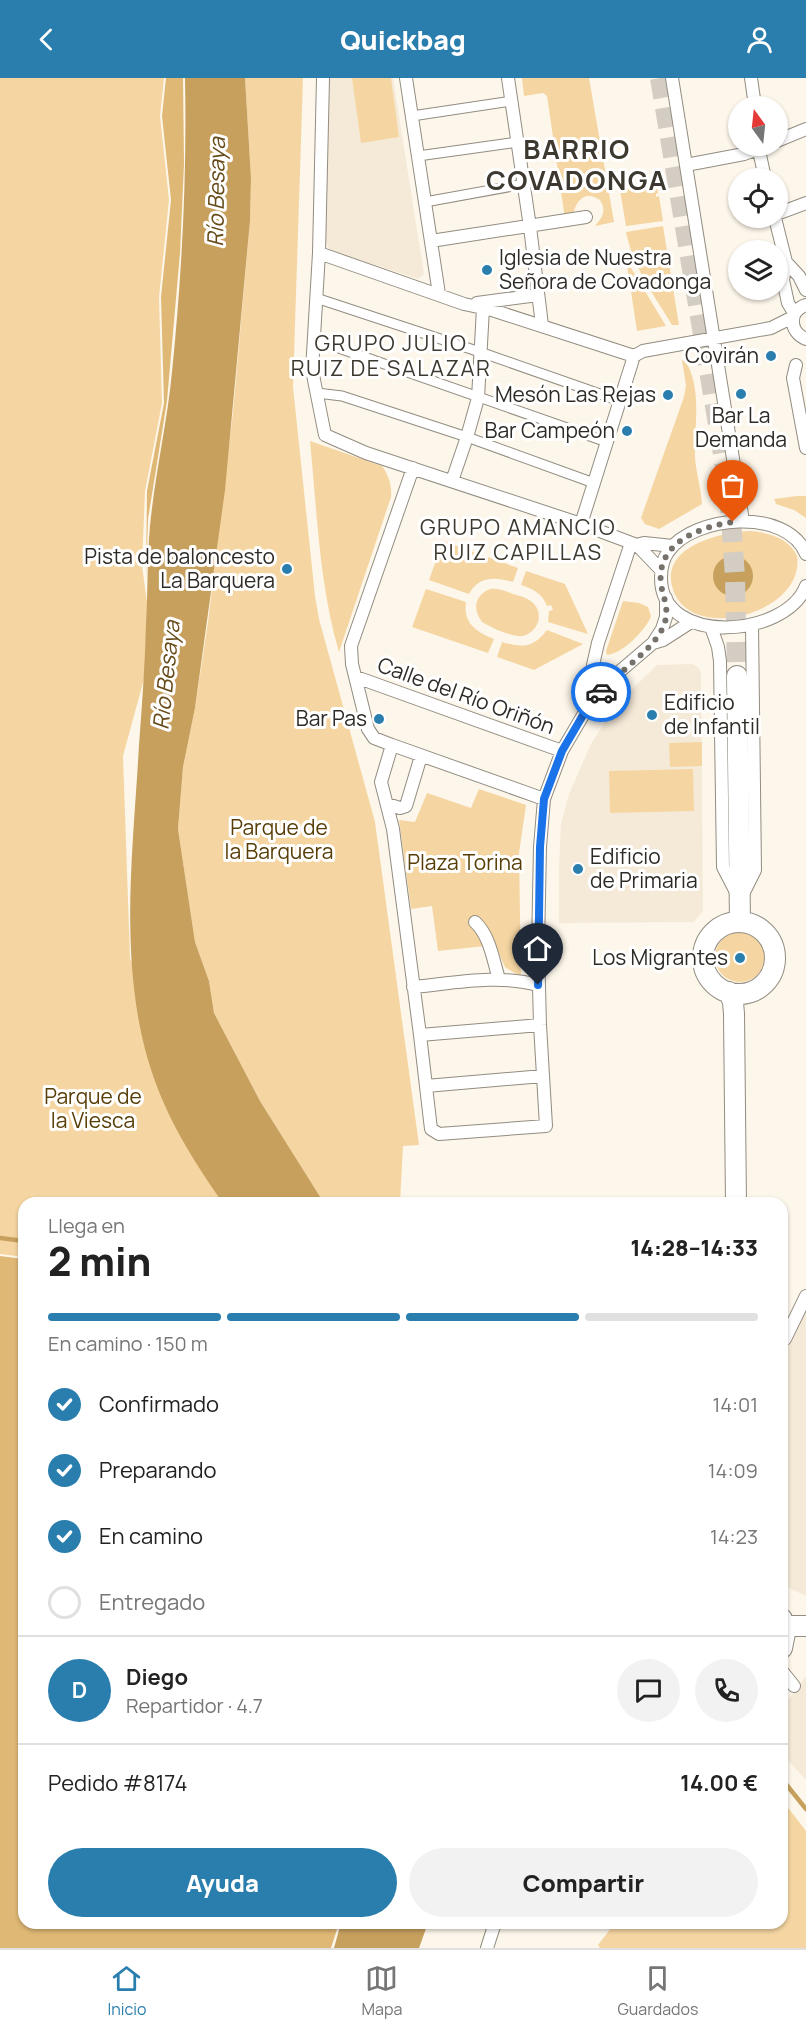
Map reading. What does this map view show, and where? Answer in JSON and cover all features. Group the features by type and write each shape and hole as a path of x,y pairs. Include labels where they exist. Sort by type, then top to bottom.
{"main road":[{"path":"737,676 740,922"},
{"path":"740,922 762,930 772,943 775,958 772,973 762,986 738,992 722,989 711,980 705,967 704,952 709,939 719,928 740,922"},
{"path":"736,1197 733,1002 738,992"},
{"path":"738,992 746,1033 749,1197"},
{"path":"788,1631 806,1626"},
{"path":"788,1635 806,1640"}],"street":[{"path":"323,78 319,253 312,370 325,435 366,453 452,480 634,544 661,570"},
{"path":"406,78 440,294"},
{"path":"508,78 542,325"},
{"path":"672,78 743,521"},
{"path":"751,78 754,96"},
{"path":"412,116 512,101"},
{"path":"788,136 806,129"},
{"path":"418,156 518,142"},
{"path":"686,165 733,156"},
{"path":"425,202 524,184"},
{"path":"788,211 806,203"},
{"path":"431,241 586,218"},
{"path":"319,253 464,304 542,325 634,356"},
{"path":"788,264 803,275 806,290"},
{"path":"464,304 538,295"},
{"path":"316,298 620,401"},
{"path":"787,300 794,315 793,327 803,337"},
{"path":"581,524 634,356 643,351 771,328 806,305"},
{"path":"452,480 478,398 483,308"},
{"path":"771,328 803,337"},
{"path":"313,339 606,442"},
{"path":"796,365 793,378 806,448"},
{"path":"317,393 342,396 467,437 594,483"},
{"path":"412,468 351,646 351,655 368,729 374,738 544,799"},
{"path":"804,593 784,610 752,625 711,627 691,622 676,611 666,598 661,586 661,570 673,546 704,528 722,523 743,521 772,526 801,538 806,554"},
{"path":"634,544 673,546"},
{"path":"597,696 593,665 598,643 634,544"},
{"path":"654,643 665,623 666,598"},
{"path":"392,745 381,782 393,829 431,1129 439,1134 546,1126 538,985 540,847 544,799 562,751 589,705 619,672 654,643 663,640 691,622"},
{"path":"740,900 755,870 752,625"},
{"path":"711,627 718,646 720,661 723,867 740,900"},
{"name":"Calle del Río Oriñón","path":"356,677 562,751"},
{"path":"387,804 400,808 406,806 421,756"},
{"path":"475,922 487,940 500,979"},
{"path":"413,987 500,979 514,979 538,985"},
{"path":"420,1035 540,1025"},
{"path":"426,1086 543,1076"},
{"path":"788,1333 806,1296"},
{"path":"788,1678 794,1686"},
{"path":"487,1948 493,1929"}],"shaded area":[{"path":"166,78 183,78 184,164 180,253 167,401 148,519 146,578 147,491 164,403 161,297 171,200 162,116"},
{"path":"329,78 393,78 424,274 418,279 330,250 325,241"},
{"path":"692,664 701,672 703,911 694,922 559,923 561,824 569,794 591,744 616,705 657,665"},
{"path":"0,1256 18,1258 18,1929 337,1929 331,1948 0,1948"},
{"path":"806,1309 806,1596 788,1587 788,1345"},
{"path":"806,1676 806,1780 788,1760 788,1700"}],"green space":[{"name":"Parque de la Viesca","path":"0,78 164,78 160,116 169,200 159,297 162,403 145,491 142,566 153,646 123,756 130,958 159,1029 247,1197 18,1197 18,1256 0,1254"},
{"name":"Parque de la Barquera","path":"245,78 303,78 293,387 315,596 319,619 375,822 419,1145 403,1146 400,1197 320,1197 260,1101 214,1013 209,981 195,942 178,829 183,767 195,708 208,622 233,412 250,221 251,178"},
{"path":"352,78 391,78 399,137 361,143"},
{"path":"522,78 589,78 614,222 595,226 602,217 603,208 600,200 590,196 582,198 576,205 573,215 565,219 547,96 543,93 524,96"},
{"path":"656,180 658,193 656,197 659,196 663,221 626,226 620,190 626,189 626,185"},
{"path":"663,226 679,325 672,325 645,280 629,245 626,232"},
{"path":"625,252 631,268 666,326 637,331"},
{"path":"684,359 690,370 696,394 695,457 702,504 659,529 645,524 641,518 684,397 686,385 682,361"},
{"path":"310,441 382,466 391,489 391,497 339,652 323,574"},
{"path":"806,496 806,518 794,510 776,504 774,499"},
{"path":"751,531 765,533 784,541 797,556 795,576 783,594 765,607 743,615 720,618 699,615 682,604 672,586 671,572 676,560 685,551 711,538"},
{"path":"443,541 518,568 513,582 488,579 478,584 469,594 429,580"},
{"path":"526,571 565,584 588,634 548,622 549,611 553,610 551,605 547,606 537,592 521,585"},
{"path":"426,589 466,602 467,616 472,626 494,639 488,653 412,627"},
{"path":"490,589 504,591 532,602 539,615 536,626 529,634 517,636 508,634 482,622 476,607 481,595"},
{"path":"623,601 648,607 651,616 633,640 620,650 607,655 606,651"},
{"path":"547,630 583,644 534,670 497,657 502,642 527,645 537,640"},
{"path":"702,742 702,766 670,767 669,743"},
{"path":"693,769 694,811 610,813 609,771"},
{"name":"Plaza Torina","path":"479,789 526,805 519,853 521,977 505,967 495,945 438,951 432,906 411,909 399,820 415,822 427,793 471,808"},
{"path":"735,932 745,932 758,939 765,952 765,962 758,975 745,982 735,982 726,978 719,971 715,962 715,952 719,943 726,936"},
{"path":"788,1808 806,1831 806,1948 600,1948 598,1945 610,1929 788,1929"}],"water":[{"name":"Río Besaya","path":"185,78 245,78 251,178 250,221 225,490 195,708 183,767 178,829 195,942 209,981 214,1013 260,1101 320,1197 219,1197 194,1160 160,1095 145,1048 134,987 130,918 132,849 144,670 149,538 170,391 179,298"},
{"path":"733,556 741,557 747,562 752,568 752,584 747,590 741,595 733,596 725,595 719,590 714,584 713,576 714,568 719,562 725,557"},
{"path":"339,1929 426,1929 419,1948 334,1948"}],"waterway":[{"path":"0,1238 18,1240"},
{"path":"788,1786 806,1809"}],"tunnel":[{"path":"660,78 729,490 735,577 737,676"}],"way so far":[{"path":"601,692 619,672 654,643 663,626 666,618 666,598 661,586 662,564 668,552 673,546 704,528 733,522"}],"place":[{"name":"Iglesia de Nuestra Señora de Covadonga","path":"487,270"},
{"name":"Covirán","path":"771,356"},
{"name":"Bar La Demanda","path":"741,394"},
{"name":"Mesón Las Rejas","path":"668,395"},
{"name":"Bar Campeón","path":"627,431"},
{"name":"Pista de baloncesto La Barquera","path":"287,569"},
{"name":"Edificio de Infantil","path":"652,715"},
{"name":"Bar Pas","path":"379,719"},
{"name":"Edificio de Primaria","path":"578,869"},
{"name":"Los Migrantes","path":"740,958"}],"district":[{"name":"BARRIO COVADONGA","path":"577,166"},
{"name":"GRUPO JULIO RUIZ DE SALAZAR","path":"391,356"},
{"name":"GRUPO AMANCIO RUIZ CAPILLAS","path":"518,540"}],"route":[{"path":"538,985 540,847 544,799 562,751 589,705 601,692"}]}
